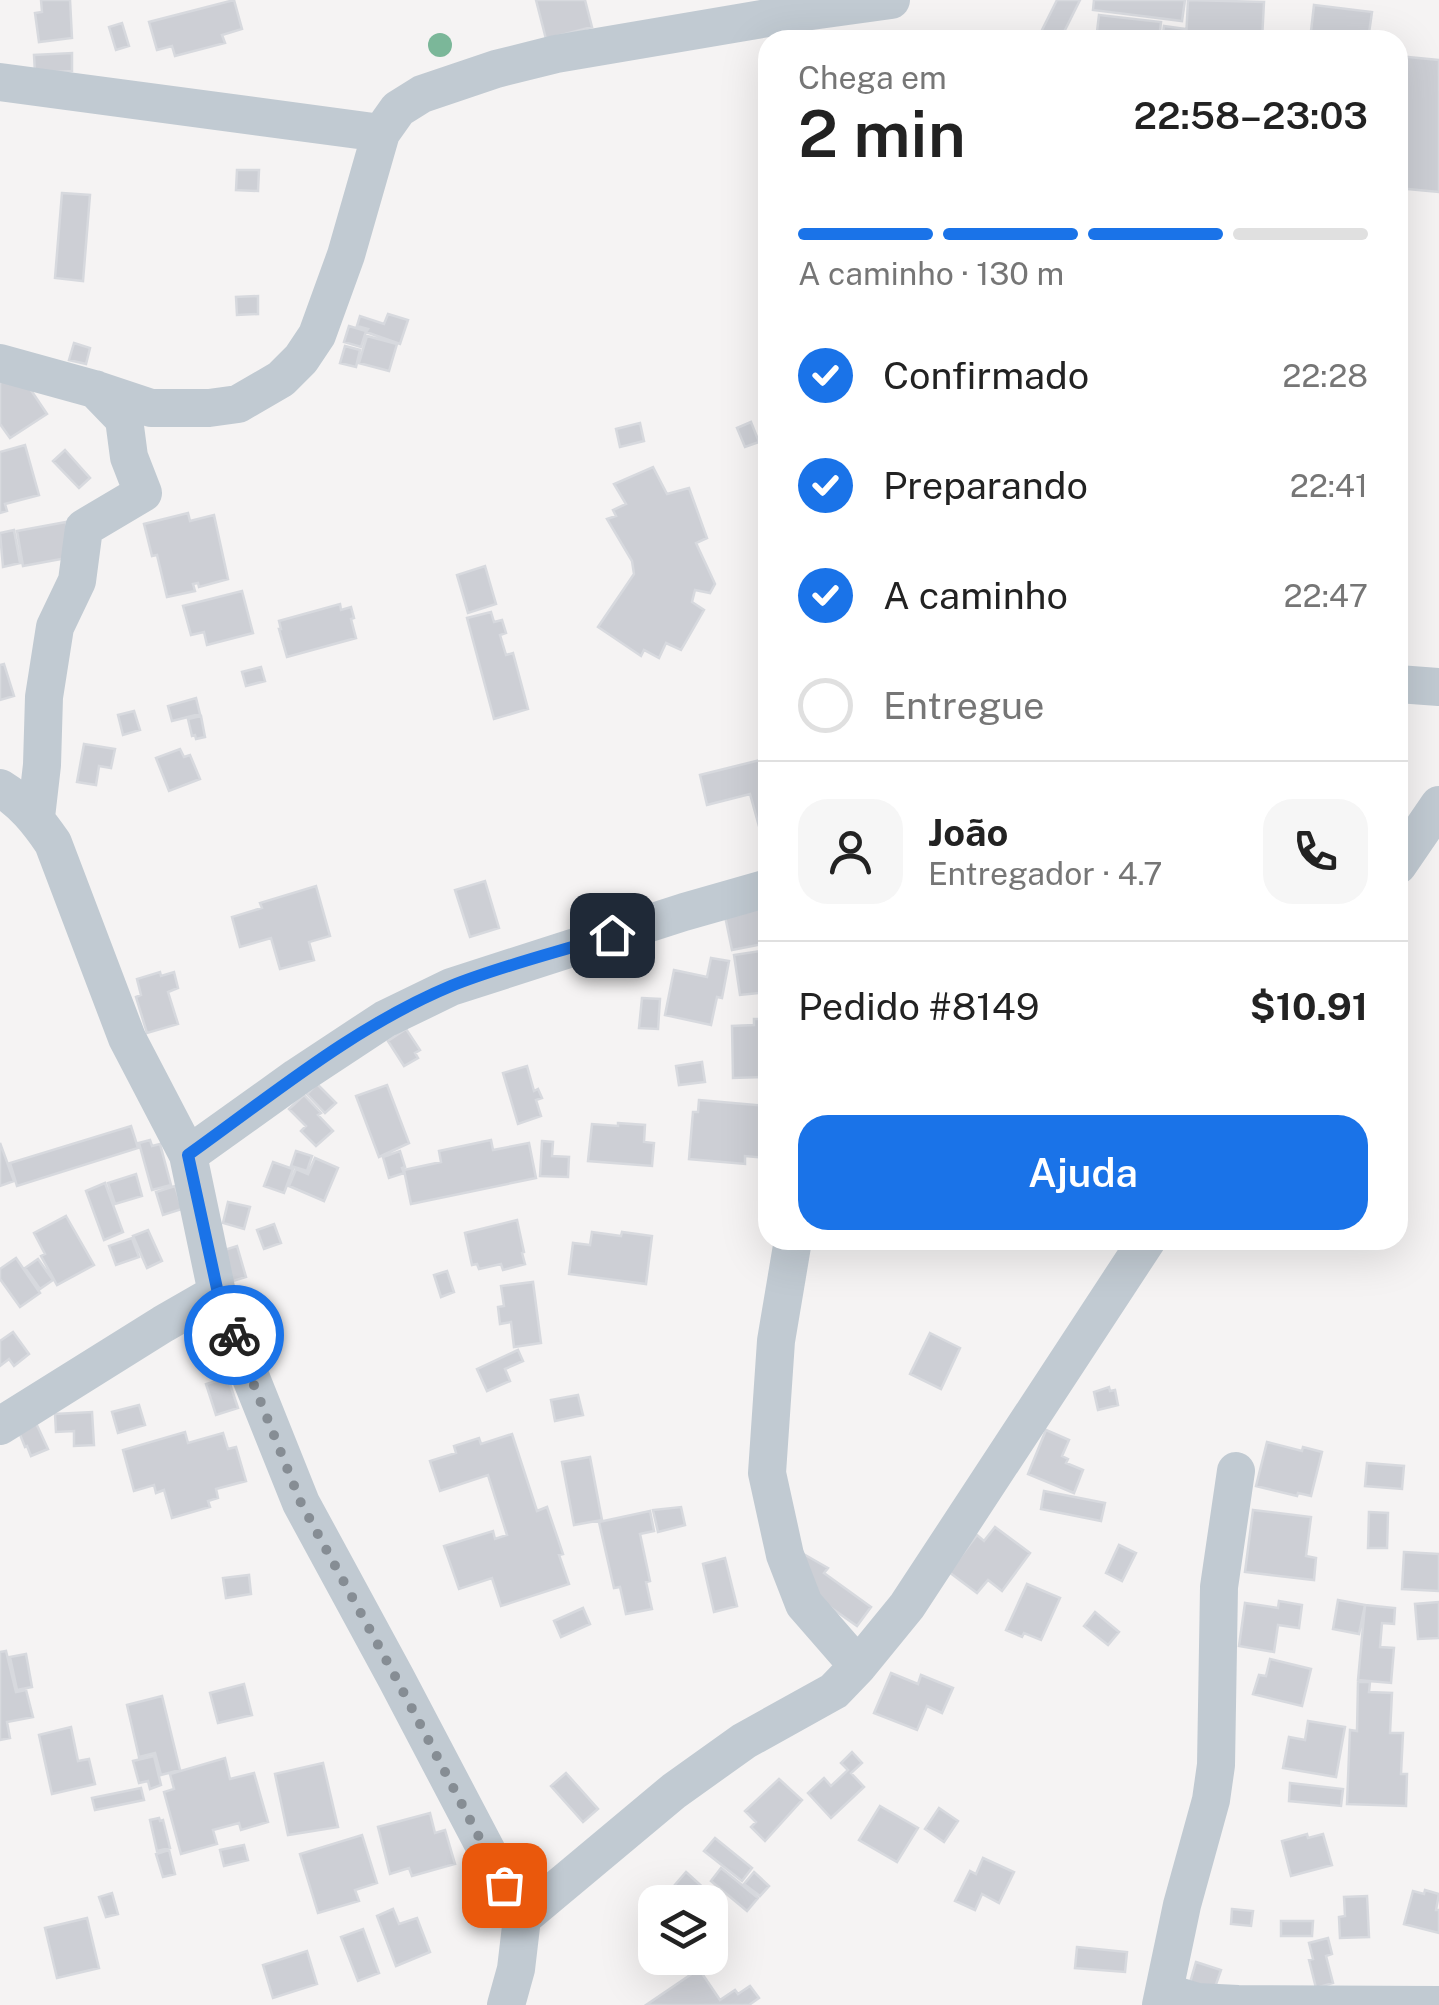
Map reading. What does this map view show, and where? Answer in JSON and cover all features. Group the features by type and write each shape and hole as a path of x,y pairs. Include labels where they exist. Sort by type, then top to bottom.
{"street":[{"path":"0,363 151,408 238,404 281,379 317,335 346,255 381,133 398,109 422,94 496,69 618,42 891,0"},
{"path":"0,82 381,133"},
{"path":"36,817 44,697 56,627 78,581 84,528 143,493 130,457 124,419 94,389"},
{"path":"1408,685 1439,687"},
{"path":"0,788 36,817 53,843 127,1038 188,1155 218,1293 301,1503 522,1918 516,1969 506,2005"},
{"path":"1408,851 1439,805"},
{"path":"188,1155 384,1019 451,986 758,891"},
{"path":"790,1250 776,1341 766,1473 786,1556 804,1604 858,1666"},
{"path":"522,1918 674,1790 744,1742 834,1690 858,1666 935,1566 1140,1250"},
{"path":"0,1426 218,1293"},
{"path":"1236,1471 1220,1587 1216,1764 1211,1800 1163,1998 1238,2004 1439,2004"}],"building":[{"path":"41,0 70,0 72,38 39,42 35,13 42,12"},
{"path":"234,0 242,29 222,35 225,43 175,56 172,46 157,50 149,22"},
{"path":"536,0 585,0 592,27 546,39"},
{"path":"1057,0 1080,0 1065,30 1042,30"},
{"path":"1094,0 1185,0 1182,21 1093,10"},
{"path":"1188,0 1264,2 1263,30 1186,30"},
{"path":"1314,5 1372,12 1369,30 1311,30"},
{"path":"1099,15 1161,22 1160,30 1097,30"},
{"path":"122,23 129,46 116,50 109,27"},
{"path":"72,53 72,71 35,73 34,55"},
{"path":"1408,57 1439,60 1439,192 1408,189"},
{"path":"237,170 259,170 258,191 236,190"},
{"path":"62,193 90,195 83,281 55,278"},
{"path":"258,296 258,314 237,315 236,297"},
{"path":"388,314 408,320 400,344 357,326 360,316 384,324"},
{"path":"349,326 366,331 361,347 344,342"},
{"path":"367,336 397,344 389,371 359,363"},
{"path":"74,343 90,348 86,364 69,360"},
{"path":"345,346 360,350 356,367 340,363"},
{"path":"18,371 47,414 10,438 0,424 0,383"},
{"path":"751,422 758,442 745,447 737,428"},
{"path":"640,423 644,441 620,447 616,429"},
{"path":"25,445 39,495 5,504 7,511 0,513 0,452"},
{"path":"65,450 90,478 79,488 53,461"},
{"path":"653,467 667,494 689,488 707,538 696,543 715,584 710,593 695,590 692,602 704,610 681,650 666,643 659,658 644,650 641,656 598,627 634,574 632,561 607,519 616,516 613,510 626,504 614,484"},
{"path":"188,513 190,521 214,515 228,579 199,587 198,583 193,584 195,591 167,597 157,555 152,556 144,524"},
{"path":"66,522 72,557 23,566 17,531"},
{"path":"14,530 20,563 3,567 0,533"},
{"path":"485,566 496,604 468,613 457,575"},
{"path":"242,591 253,633 207,645 204,632 191,635 183,606"},
{"path":"340,604 341,610 351,607 356,638 287,657 279,621"},
{"path":"491,612 494,622 502,620 506,633 500,635 506,655 513,653 528,709 494,719 467,618"},
{"path":"4,664 14,696 0,700 0,665"},
{"path":"261,667 265,681 246,686 242,672"},
{"path":"196,698 200,714 172,721 168,706"},
{"path":"134,711 140,730 123,735 118,715"},
{"path":"201,716 205,737 196,739 188,719"},
{"path":"84,744 115,749 111,768 99,766 96,785 77,782"},
{"path":"180,749 184,757 190,755 200,779 169,791 156,758"},
{"path":"758,760 758,823 750,794 707,805 700,775"},
{"path":"485,881 499,928 470,937 455,890"},
{"path":"316,886 330,936 309,942 314,960 280,969 271,938 240,947 232,917 262,908 260,903"},
{"path":"758,909 758,945 732,950 725,916"},
{"path":"758,951 758,993 740,995 734,955"},
{"path":"711,958 729,961 722,998 717,997 711,1025 665,1015 674,970 707,977"},
{"path":"160,972 161,976 174,972 178,988 168,992 178,1024 147,1033 136,997 141,995 137,979"},
{"path":"642,998 660,999 658,1029 639,1028"},
{"path":"754,1019 758,1019 758,1077 733,1078 732,1026 754,1025"},
{"path":"406,1029 420,1050 415,1053 418,1058 404,1066 388,1041"},
{"path":"702,1062 705,1082 679,1085 676,1066"},
{"path":"527,1066 534,1091 538,1089 542,1098 536,1100 541,1116 518,1124 503,1073"},
{"path":"317,1084 336,1103 325,1113 307,1094"},
{"path":"387,1085 409,1143 379,1157 356,1096"},
{"path":"304,1095 333,1131 316,1146 301,1131 306,1126 289,1109"},
{"path":"699,1100 758,1105 758,1157 745,1156 745,1164 689,1159 693,1112 698,1112"},
{"path":"592,1124 645,1125 644,1142 654,1143 652,1166 588,1161"},
{"path":"131,1126 138,1148 17,1186 10,1163"},
{"path":"150,1140 152,1146 160,1144 171,1185 152,1190 139,1143"},
{"path":"491,1140 493,1150 529,1143 536,1178 411,1204 404,1170 441,1162 439,1151"},
{"path":"542,1141 553,1142 552,1156 569,1157 568,1177 540,1176"},
{"path":"0,1143 14,1181 0,1186"},
{"path":"296,1151 312,1156 307,1171 291,1166"},
{"path":"400,1151 404,1173 389,1178 383,1157"},
{"path":"315,1158 338,1168 324,1201 289,1186 296,1169 308,1174"},
{"path":"273,1162 293,1169 284,1193 264,1186"},
{"path":"136,1174 142,1196 115,1204 108,1183"},
{"path":"105,1183 123,1232 104,1240 86,1191"},
{"path":"175,1186 182,1209 163,1215 156,1192"},
{"path":"228,1202 250,1207 244,1229 223,1223"},
{"path":"66,1216 94,1265 57,1285 34,1233"},
{"path":"517,1220 525,1264 503,1270 501,1264 479,1269 477,1264 472,1265 465,1233"},
{"path":"274,1224 281,1243 264,1249 257,1230"},
{"path":"148,1230 162,1261 147,1268 133,1236"},
{"path":"592,1232 652,1236 646,1284 569,1274 573,1243 590,1245"},
{"path":"132,1238 139,1257 116,1265 109,1246"},
{"path":"237,1246 246,1277 230,1282 221,1251"},
{"path":"16,1258 40,1293 20,1307 0,1279 0,1269"},
{"path":"38,1259 53,1280 40,1289 25,1268"},
{"path":"447,1271 454,1292 441,1297 434,1275"},
{"path":"533,1282 541,1343 514,1347 511,1322 500,1324 498,1307 504,1306 501,1286"},
{"path":"13,1332 29,1354 14,1366 9,1359 0,1366 0,1341"},
{"path":"930,1333 960,1348 941,1389 910,1374"},
{"path":"518,1350 523,1361 505,1369 510,1381 487,1391 477,1369"},
{"path":"226,1378 238,1408 216,1415 206,1384"},
{"path":"1109,1387 1110,1391 1115,1390 1118,1405 1098,1410 1094,1392"},
{"path":"578,1395 583,1415 555,1421 551,1400"},
{"path":"139,1405 145,1425 118,1433 112,1412"},
{"path":"92,1412 94,1445 74,1446 74,1431 56,1432 55,1414"},
{"path":"35,1421 48,1449 31,1456 17,1427"},
{"path":"1046,1430 1069,1440 1062,1456 1068,1459 1066,1463 1083,1470 1074,1493 1028,1474"},
{"path":"185,1432 188,1443 223,1433 228,1449 236,1447 246,1481 216,1489 218,1498 208,1501 210,1507 172,1518 164,1490 156,1493 154,1485 134,1491 123,1450"},
{"path":"512,1434 537,1511 547,1507 569,1584 501,1606 492,1578 459,1589 444,1546 493,1531 495,1539 507,1535 488,1475 440,1491 430,1461 456,1453 454,1446 479,1438 481,1444"},
{"path":"1267,1442 1322,1452 1311,1496 1256,1486"},
{"path":"590,1457 602,1520 574,1525 562,1462"},
{"path":"1367,1463 1404,1466 1402,1489 1365,1486"},
{"path":"1044,1491 1105,1503 1101,1521 1041,1509"},
{"path":"681,1507 685,1525 658,1532 653,1510"},
{"path":"1253,1510 1311,1517 1306,1556 1316,1558 1314,1580 1245,1572"},
{"path":"650,1511 654,1531 640,1534 652,1609 626,1614 620,1587 614,1588 599,1522"},
{"path":"1369,1512 1388,1513 1387,1548 1368,1548"},
{"path":"995,1527 1030,1553 1002,1591 988,1580 977,1593 949,1572 977,1535 984,1541"},
{"path":"1119,1545 1136,1553 1122,1581 1106,1573"},
{"path":"800,1552 828,1568 824,1573 871,1607 857,1626 806,1590"},
{"path":"1404,1552 1439,1554 1439,1591 1402,1589"},
{"path":"725,1558 737,1606 714,1612 703,1564"},
{"path":"249,1575 251,1594 226,1598 223,1578"},
{"path":"1027,1584 1060,1598 1041,1640 1006,1630"},
{"path":"1338,1600 1365,1605 1359,1634 1333,1629"},
{"path":"1279,1601 1302,1605 1299,1628 1278,1625 1274,1652 1239,1646 1245,1603 1278,1608"},
{"path":"1439,1602 1439,1638 1418,1639 1415,1604"},
{"path":"1365,1605 1395,1608 1394,1624 1382,1623 1380,1647 1394,1648 1391,1683 1358,1680"},
{"path":"583,1608 590,1624 561,1637 554,1621"},
{"path":"1095,1612 1119,1632 1108,1645 1084,1626"},
{"path":"6,1651 16,1692 26,1690 33,1717 7,1722 10,1738 0,1740 0,1652"},
{"path":"26,1654 32,1687 17,1690 10,1657"},
{"path":"1270,1659 1311,1669 1302,1706 1253,1694 1259,1675 1266,1676"},
{"path":"891,1673 918,1684 921,1675 953,1688 942,1713 927,1706 917,1730 874,1713"},
{"path":"1358,1682 1370,1682 1369,1692 1392,1693 1390,1733 1403,1733 1401,1774 1407,1774 1406,1806 1347,1804 1350,1730 1357,1731"},
{"path":"244,1684 252,1715 218,1723 210,1693"},
{"path":"162,1696 180,1770 161,1775 155,1753 139,1757 127,1705"},
{"path":"1308,1721 1345,1727 1336,1777 1283,1768 1289,1737 1305,1740"},
{"path":"71,1727 78,1761 89,1759 95,1784 52,1794 39,1735"},
{"path":"852,1752 862,1763 851,1773 864,1787 831,1818 808,1793 824,1778 831,1786 848,1770 841,1763"},
{"path":"154,1756 161,1785 150,1789 148,1781 139,1783 133,1761"},
{"path":"225,1758 230,1779 254,1773 268,1822 241,1830 239,1823 213,1830 217,1844 181,1854 164,1792 174,1789 170,1774"},
{"path":"323,1763 338,1827 288,1835 275,1774"},
{"path":"566,1773 598,1809 583,1822 551,1786"},
{"path":"779,1779 802,1800 765,1841 751,1827 756,1822 745,1811"},
{"path":"1290,1783 1343,1789 1341,1806 1289,1801"},
{"path":"141,1788 144,1800 95,1810 92,1798"},
{"path":"880,1806 918,1828 897,1862 859,1840"},
{"path":"939,1808 958,1821 944,1842 925,1829"},
{"path":"430,1813 435,1833 445,1830 455,1864 412,1876 409,1868 390,1874 378,1827"},
{"path":"150,1820 163,1820 170,1848 157,1851"},
{"path":"1307,1834 1308,1838 1323,1834 1332,1865 1291,1876 1282,1841"},
{"path":"362,1835 377,1883 355,1890 359,1901 318,1913 300,1854"},
{"path":"715,1838 752,1868 742,1881 704,1851"},
{"path":"244,1845 248,1860 224,1866 220,1850"},
{"path":"169,1850 175,1874 163,1877 156,1854"},
{"path":"983,1858 1014,1872 999,1903 982,1894 975,1910 955,1901 970,1871 976,1874"},
{"path":"721,1868 758,1898 747,1911 728,1895 728,1885 711,1881"},
{"path":"686,1872 700,1885 675,1885"},
{"path":"754,1872 769,1886 760,1896 744,1884"},
{"path":"1425,1890 1439,1894 1439,1933 1404,1924 1413,1891 1424,1894"},
{"path":"112,1893 118,1914 106,1917 99,1897"},
{"path":"1367,1896 1369,1937 1340,1938 1339,1917 1345,1916 1344,1897"},
{"path":"393,1909 399,1924 417,1918 430,1952 396,1966 377,1916"},
{"path":"1232,1909 1253,1911 1251,1926 1231,1924"},
{"path":"87,1918 99,1968 57,1978 45,1928"},
{"path":"1281,1921 1313,1921 1312,1936 1281,1936"},
{"path":"363,1929 379,1973 358,1981 341,1937"},
{"path":"1328,1938 1332,1954 1326,1956 1333,1983 1316,1988 1309,1943"},
{"path":"1077,1947 1127,1952 1125,1972 1075,1968"},
{"path":"307,1951 317,1984 273,1998 263,1965"},
{"path":"1196,1962 1221,1970 1213,1993 1189,1986"},
{"path":"690,1975 703,1975 720,2000 750,1986 759,1998 749,2005 646,2005"}],"way so far":[{"path":"234,1335 301,1503 504,1885"}],"route":[{"path":"234,1335 218,1293 188,1155 384,1019 451,986 612,935"}]}
